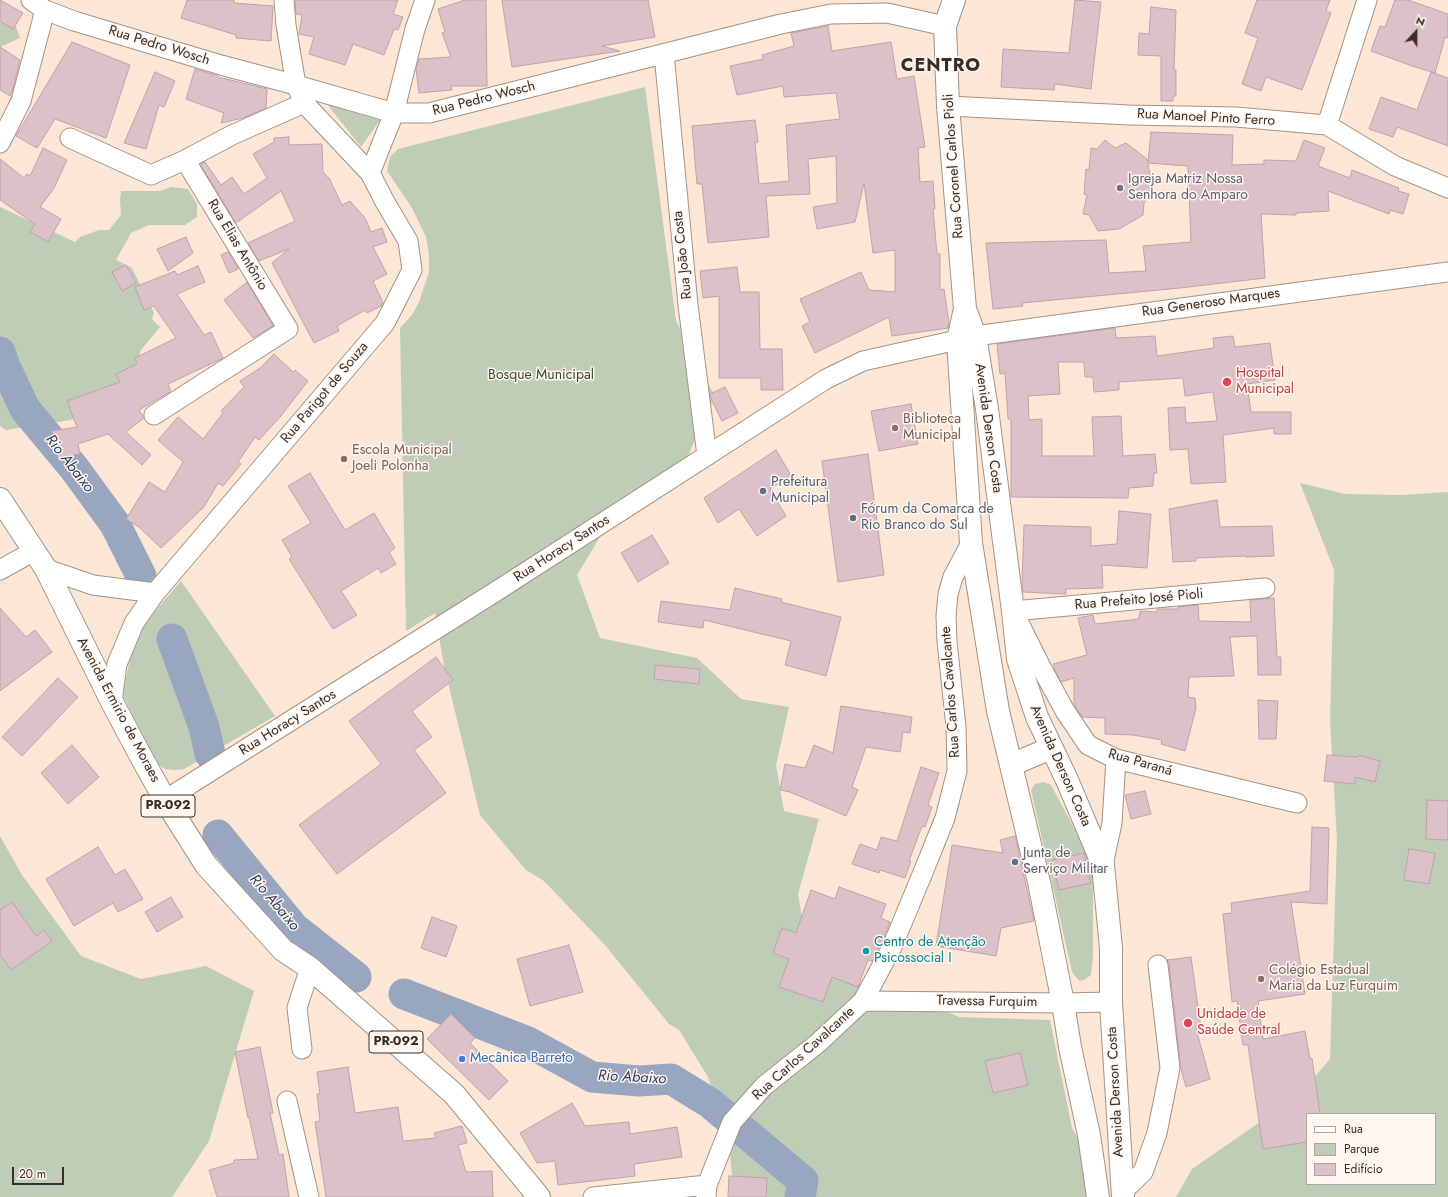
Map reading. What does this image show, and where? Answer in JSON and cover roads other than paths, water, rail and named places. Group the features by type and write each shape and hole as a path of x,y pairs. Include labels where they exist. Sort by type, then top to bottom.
{"main road":[{"name":"Rua Coronel Carlos Pioli","path":"954,0 944,26 948,106 966,338"},
{"name":"Avenida Derson Costa","path":"966,338 971,542 998,711 1039,882 1063,1003 1070,1047 1089,1135 1098,1197"},
{"name":"Avenida Derson Costa","path":"966,338 987,409 1018,659 1037,718 1067,780 1102,865 1112,948 1111,1002 1123,1194"},
{"name":"Avenida Ermirio de Moraes","path":"0,499 46,569 112,702 165,800 206,865 283,950 310,968 454,1094 539,1197"},
{"path":"1011,765 1052,748"}],"street":[{"name":"Rua Parigot de Souza","path":"112,702 117,664 134,623 155,593 385,323 412,270 408,241 385,202 370,172 304,103 296,84 286,25 284,0"},
{"path":"370,172 394,113 415,29 425,0"},
{"path":"1327,125 1367,0"},
{"name":"Rua Pedro Wosch","path":"38,5 74,21 221,65 296,84 394,113 429,113 781,24 831,14 887,13 944,26"},
{"path":"0,143 21,101 38,5"},
{"name":"Rua João Costa","path":"664,54 688,305 707,456"},
{"path":"70,138 151,175 185,160 232,135 304,103"},
{"name":"Rua Manoel Pinto Ferro","path":"948,106 1129,115 1236,117 1327,125 1395,166 1448,188"},
{"name":"Rua Elias Antônio","path":"154,415 288,329 185,160"},
{"name":"Rua Generoso Marques","path":"966,338 1448,272"},
{"name":"Rua Horacy Santos","path":"165,800 826,379 863,361 966,338"},
{"name":"Rua Carlos Cavalcante","path":"706,1191 732,1122 764,1086 818,1043 862,1001 892,947 924,870 945,818 957,771 956,727 947,641 946,616 948,594 953,577 971,542"},
{"path":"0,570 34,551"},
{"path":"46,569 93,585 155,593"},
{"name":"Rua Prefeito José Pioli","path":"1013,611 1265,588"},
{"name":"Rua Paraná","path":"1013,611 1065,711 1088,745 1116,759 1297,803"},
{"path":"1102,865 1112,823 1116,759"},
{"path":"1123,1194 1143,1172 1157,1133 1170,1068 1158,965"},
{"path":"302,1049 297,1008 310,968"},
{"name":"Travessa Furquim","path":"862,1001 1111,1002"},
{"path":"287,1101 308,1197"},
{"path":"593,1197 706,1191"}],"waterway":[{"name":"Rio Abaixo","path":"0,352 25,409 74,468 115,524 141,576"},
{"name":"Rio Abaixo","path":"172,639 204,727 210,754"},
{"name":"Rio Abaixo","path":"218,835 294,928 356,977"},
{"name":"Rio Abaixo","path":"404,994 528,1042 592,1077 639,1081 671,1079 710,1103 803,1181 800,1197"}],"place":[{"name":"Igreja Matriz Nossa Senhora do Amparo","path":"1120,188"},
{"name":"Hospital Municipal","path":"1227,382"},
{"name":"Biblioteca Municipal","path":"895,428"},
{"name":"Escola Municipal Joeli Polonha","path":"344,459"},
{"name":"Prefeitura Municipal","path":"763,491"},
{"name":"Fórum da Comarca de Rio Branco do Sul","path":"853,518"},
{"name":"Junta de Serviço Militar","path":"1015,862"},
{"name":"Centro de Atenção Psicossocial I","path":"866,951"},
{"name":"Colégio Estadual Maria da Luz Furquim","path":"1261,979"},
{"name":"Unidade de Saúde Central","path":"1188,1023"},
{"name":"Mecânica Barreto","path":"462,1059"}],"district":[{"name":"CENTRO","path":"941,67"}],"park label":[{"name":"Bosque Municipal","path":"541,376"}]}
